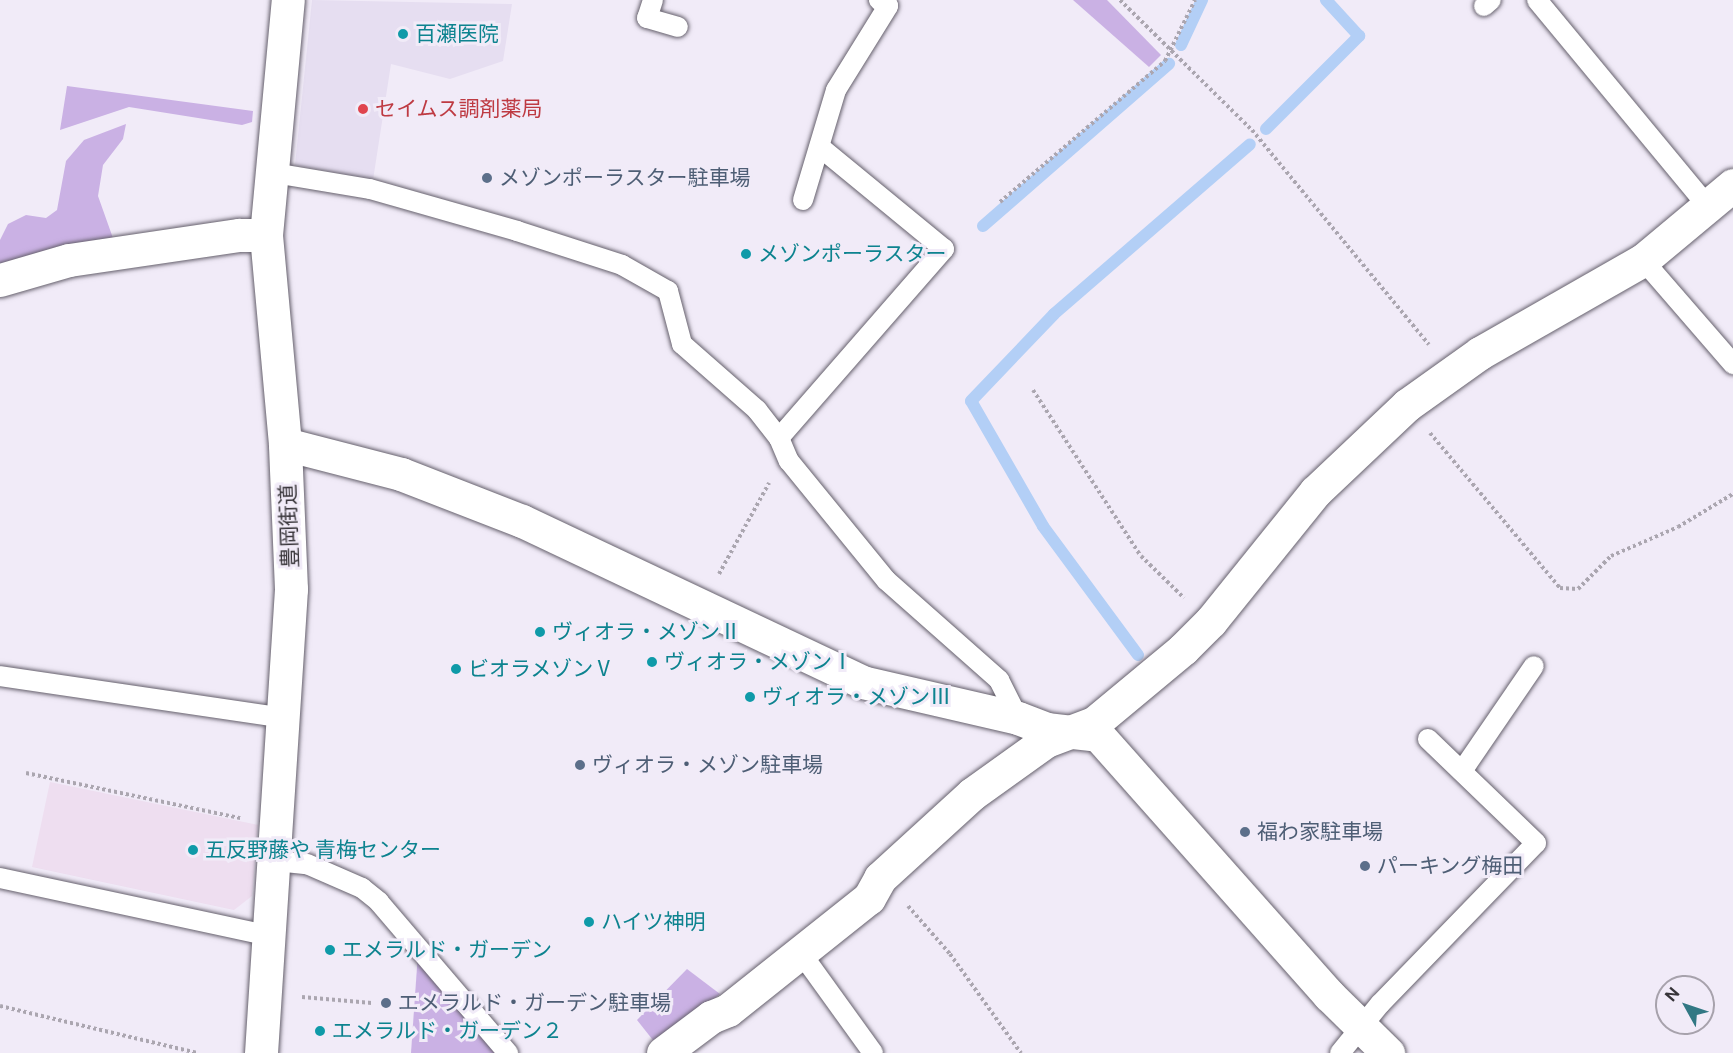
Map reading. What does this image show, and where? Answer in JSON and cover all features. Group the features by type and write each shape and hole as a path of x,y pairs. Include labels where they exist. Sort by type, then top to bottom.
{"street":[{"name":"豊岡街道","path":"261,1053 286,718 291,532 266,235 268,172 288,0"},
{"path":"663,1053 801,953 869,898 880,878 972,794 1046,741 1070,733 1110,711 1211,621 1315,492 1407,405 1452,373 1643,260 1733,186"},
{"path":"0,280 69,260 239,235 266,235"},
{"path":"285,444 401,474 511,517 862,682 1018,718 1070,733 1098,735 1360,1027 1388,1053"}],"lane":[{"path":"653,0 648,18 678,27"},
{"path":"1537,0 1708,207"},
{"path":"803,200 836,90 890,7"},
{"path":"779,438 944,249 820,147"},
{"path":"268,172 370,189 622,265 668,291 682,344 757,411 779,438 789,461 886,580 999,680 1011,696 1018,718"},
{"path":"1643,260 1733,364"},
{"path":"1462,771 1534,666"},
{"path":"0,675 286,718"},
{"path":"1340,1053 1360,1027 1536,843 1428,738"},
{"path":"276,861 307,864 362,888 379,902 508,1053"},
{"path":"0,878 270,936"},
{"path":"801,953 873,1053"}],"path":[{"path":"1120,0 1252,130 1452,373"},
{"path":"999,202 1164,61 1195,0"},
{"path":"1033,390 1141,556 1211,621"},
{"path":"1407,405 1550,582 1560,588 1578,589 1611,556 1670,532 1733,494"},
{"path":"701,608 779,466 789,461"},
{"path":"26,773 278,826"},
{"path":"880,878 950,954 1021,1053"},
{"path":"266,993 372,1003"},
{"path":"0,1006 198,1053"}],"shaded area":[{"path":"312,0 512,4 503,61 450,79 391,64 373,180 295,165"},
{"path":"1073,0 1107,0 1161,55 1149,67"},
{"path":"67,86 253,111 252,122 242,125 129,107 60,130"},
{"path":"126,124 123,139 103,165 98,196 114,241 0,266 0,240 8,224 26,215 46,218 57,210 66,161 84,140"},
{"path":"50,782 258,825 252,896 234,910 32,867"},
{"path":"418,953 499,1053 411,1053"},
{"path":"687,969 720,994 656,1044 637,1020"}],"waterway":[{"path":"1181,45 1202,0"},
{"path":"1266,129 1359,36 1326,0"},
{"path":"983,226 1169,64"},
{"path":"1138,655 1043,526 971,401 1054,314 1250,144"}],"place":[{"name":"百瀬医院","path":"403,34"},
{"name":"セイムス調剤薬局","path":"363,109"},
{"name":"メゾンポーラスター駐車場","path":"487,178"},
{"name":"メゾンポーラスター","path":"746,254"},
{"name":"ヴィオラ・メゾンⅡ","path":"540,632"},
{"name":"ヴィオラ・メゾンⅠ","path":"652,662"},
{"name":"ビオラメゾンⅤ","path":"456,669"},
{"name":"ヴィオラ・メゾンⅢ","path":"750,697"},
{"name":"ヴィオラ・メゾン駐車場","path":"580,765"},
{"name":"福わ家駐車場","path":"1245,832"},
{"name":"五反野藤や 青梅センター","path":"193,850"},
{"name":"パーキング梅田","path":"1365,866"},
{"name":"ハイツ神明","path":"589,922"},
{"name":"エメラルド・ガーデン","path":"330,950"},
{"name":"エメラルド・ガーデン駐車場","path":"386,1003"},
{"name":"エメラルド・ガーデン２","path":"320,1031"}]}
